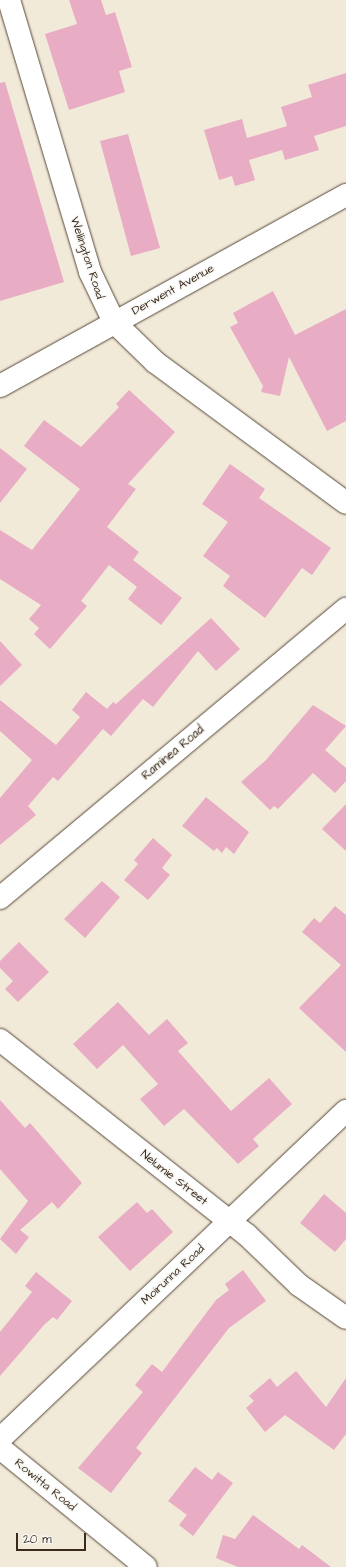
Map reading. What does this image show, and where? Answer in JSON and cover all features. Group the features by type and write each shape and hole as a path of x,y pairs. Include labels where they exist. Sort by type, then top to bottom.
{"street":[{"name":"Wellington Road","path":"9,0 90,272 114,322 155,362 346,503"},
{"name":"Derwent Avenue","path":"0,386 346,195"},
{"name":"Raminea Road","path":"0,898 346,609"},
{"name":"Nelumie Street","path":"0,1040 229,1222 299,1285 346,1318"},
{"name":"Moirunna Road","path":"0,1439 346,1111"},
{"name":"Rowitta Road","path":"0,1448 146,1567"}],"building":[{"path":"69,0 101,0 106,15 115,12 132,67 119,71 125,92 69,110 45,34 77,24"},
{"path":"346,73 346,126 314,136 319,150 285,160 282,150 249,160 255,180 235,186 232,176 219,180 204,130 242,119 247,138 287,126 281,107 312,97 308,85"},
{"path":"5,82 64,282 0,301 0,83"},
{"path":"128,134 160,248 131,256 100,141"},
{"path":"273,291 295,335 346,309 346,421 327,431 289,357 280,396 261,392 263,386 230,327 238,323 233,313"},
{"path":"129,390 175,432 128,484 136,489 107,527 139,552 133,560 182,598 161,625 128,599 137,587 109,565 81,601 87,606 50,649 34,634 39,628 29,619 41,605 0,579 0,530 32,550 80,489 24,446 44,420 81,447 119,407 116,404"},
{"path":"0,448 27,469 0,503"},
{"path":"230,464 265,489 259,498 331,548 312,575 302,568 265,618 223,586 230,576 203,556 228,522 202,504"},
{"path":"211,618 240,649 216,671 198,651 153,707 143,699 111,736 103,729 58,781 53,777 28,806 36,815 0,845 0,798 32,760 0,731 0,700 56,745 80,717 72,710 86,692 107,709 113,702 116,704"},
{"path":"0,641 22,665 0,686"},
{"path":"313,705 346,726 325,750 346,768 346,781 335,793 313,773 278,809 274,806 270,810 241,782 266,760"},
{"path":"206,797 249,832 234,854 226,847 222,853 217,848 214,851 182,826"},
{"path":"346,804 346,851 322,829"},
{"path":"153,838 172,855 162,868 170,875 148,900 124,880 138,864 134,860"},
{"path":"102,881 120,897 85,938 64,919"},
{"path":"335,906 346,915 346,1052 299,1008 341,965 302,932 314,918 320,923"},
{"path":"19,942 49,972 18,1002 5,989 13,981 0,968 0,961"},
{"path":"118,1002 149,1035 167,1019 188,1043 178,1051 231,1111 269,1078 292,1104 253,1139 259,1146 238,1164 184,1109 164,1126 140,1099 158,1084 123,1045 97,1069 73,1044"},
{"path":"0,1100 25,1128 30,1123 82,1183 58,1209 52,1202 20,1230 29,1237 16,1254 0,1239 28,1201 0,1169"},
{"path":"324,1194 346,1213 346,1239 335,1252 300,1223"},
{"path":"137,1202 147,1213 152,1209 173,1232 130,1271 98,1237"},
{"path":"243,1270 266,1301 229,1328 136,1448 142,1453 111,1493 78,1468 143,1392 135,1385 152,1364 162,1372 216,1300 229,1290 225,1284"},
{"path":"36,1272 72,1301 57,1320 53,1317 44,1325 0,1376 0,1332 32,1292 25,1286"},
{"path":"296,1371 326,1407 346,1378 346,1434 334,1450 285,1415 265,1432 246,1408 254,1401 249,1396 270,1378 277,1387"},
{"path":"195,1467 212,1480 218,1472 233,1483 193,1536 179,1525 187,1515 168,1501"},
{"path":"253,1515 299,1549 302,1545 331,1567 238,1567 216,1558 223,1535 235,1539"}]}
